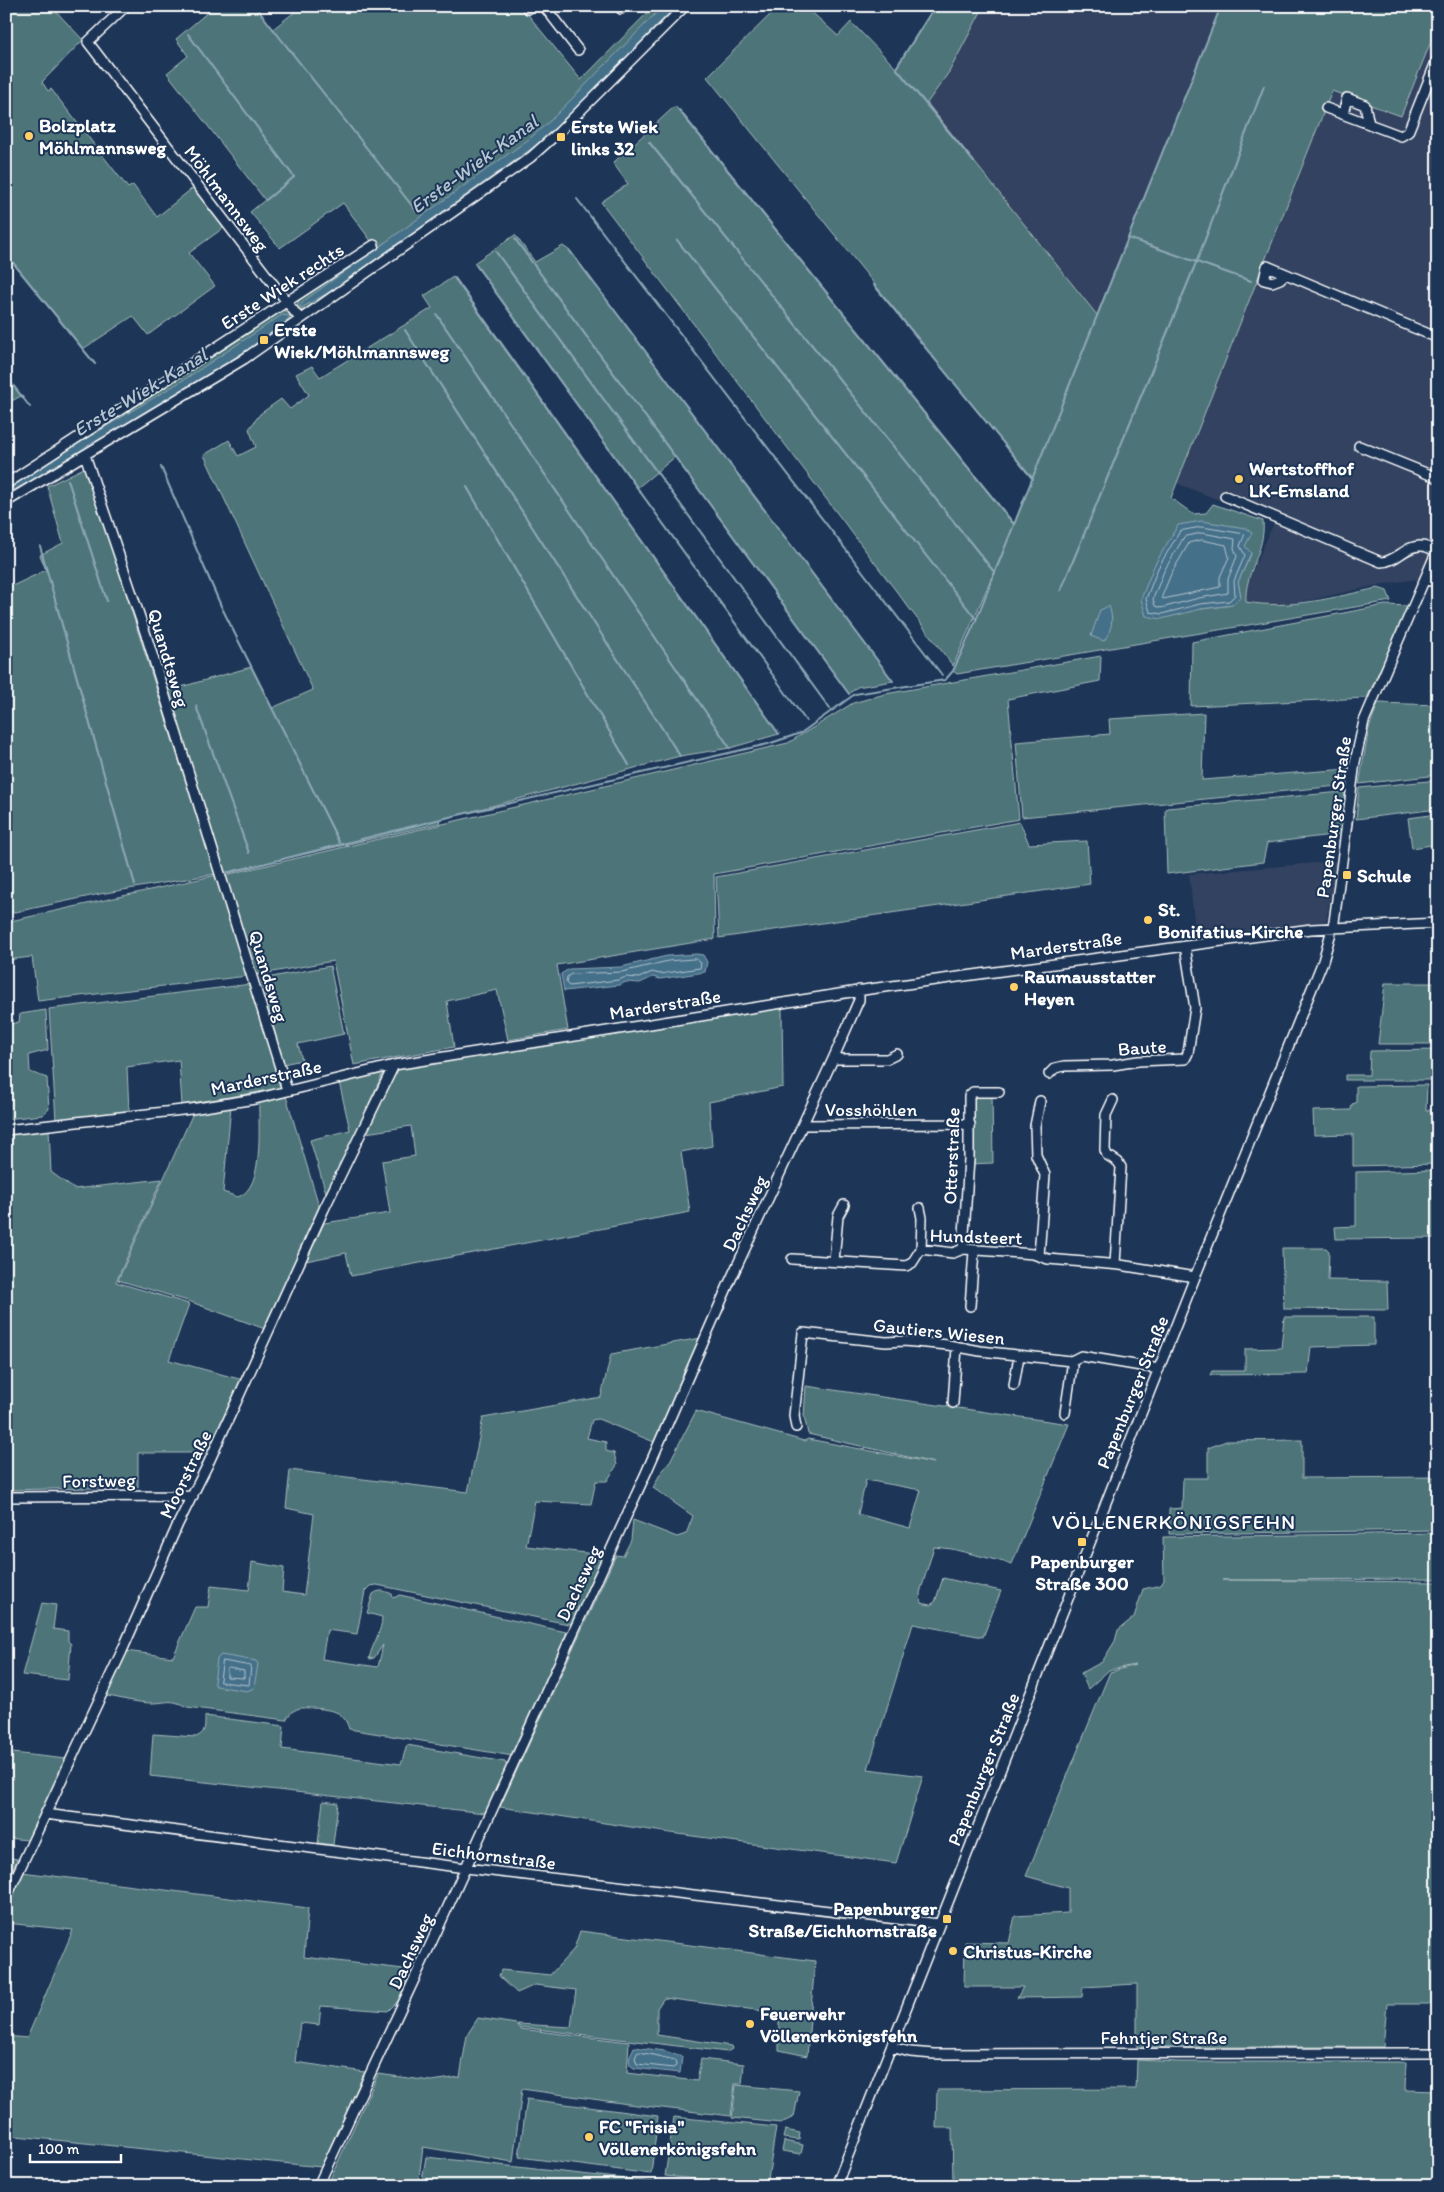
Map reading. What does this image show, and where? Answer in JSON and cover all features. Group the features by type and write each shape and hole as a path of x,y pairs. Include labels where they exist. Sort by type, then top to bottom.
{"street":[{"name":"Möhlmannsweg","path":"126,6 88,42 300,319"},
{"path":"544,6 578,50"},
{"path":"6,502 244,359 530,157 559,132 685,6"},
{"path":"1326,108 1401,136 1408,132 1438,57"},
{"path":"1343,114 1347,98 1365,105 1369,124"},
{"name":"Erste Wiek rechts","path":"6,484 374,245"},
{"path":"1285,274 1438,338"},
{"path":"1359,446 1438,478"},
{"name":"Quandtsweg","path":"85,455 147,638 218,872"},
{"path":"1225,496 1381,562 1389,562 1416,546 1437,549"},
{"name":"Papenburger Straße","path":"836,2186 1195,1277 1300,1022 1333,927 1355,762 1361,731 1371,702 1417,600 1437,549"},
{"path":"1425,580 1438,582"},
{"name":"Quandsweg","path":"218,872 287,1090"},
{"name":"Marderstraße","path":"6,1130 190,1109 255,1099 394,1064 859,990 1333,927 1438,923"},
{"name":"Baute","path":"1049,1074 1055,1068 1064,1066 1113,1065 1138,1061 1185,1059 1189,1049 1195,1008 1185,946"},
{"name":"Dachsweg","path":"318,2186 466,1868 646,1473 730,1281 833,1060 859,1000 859,990"},
{"path":"833,1060 887,1059 897,1054"},
{"name":"Moorstraße","path":"6,1898 324,1209 394,1064"},
{"name":"Otterstraße","path":"964,1249 970,1094 973,1092 999,1092"},
{"path":"1113,1100 1106,1115 1106,1150 1107,1155 1118,1162 1120,1167 1115,1264"},
{"path":"1038,1256 1045,1175 1036,1155 1035,1126 1040,1101"},
{"name":"Vosshöhlen","path":"803,1125 970,1124"},
{"path":"834,1261 838,1216 844,1205"},
{"path":"920,1208 922,1224 921,1250"},
{"name":"Hundsteert","path":"792,1259 906,1266 912,1263 921,1250 953,1253 964,1249 1038,1256 1048,1260 1115,1264 1195,1277"},
{"path":"970,1306 974,1250"},
{"name":"Gautiers Wiesen","path":"796,1427 794,1416 803,1333 886,1342 904,1341 1071,1361 1081,1356 1159,1369"},
{"path":"953,1403 957,1347"},
{"path":"1014,1385 1019,1356"},
{"path":"1065,1413 1072,1367 1071,1361"},
{"name":"Forstweg","path":"6,1497 193,1496"},
{"name":"Eichhornstraße","path":"45,1814 466,1868 939,1924"},
{"name":"Fehntjer Straße","path":"891,2046 910,2052 934,2054 1438,2053"}],"shaded area":[{"path":"984,6 1221,6 1097,315 927,103 949,72"},
{"path":"1438,24 1438,576 1378,585 1233,617 1274,522 1176,483 1332,91 1401,116"},
{"path":"1337,861 1326,921 1196,938 1189,874"}],"green space":[{"path":"6,6 51,6 83,40 42,82 48,91 51,89 128,188 133,185 157,217 195,186 226,226 189,253 215,286 148,335 133,316 83,349 6,254"},
{"path":"215,6 255,6 273,29 302,6 521,6 581,80 654,6 681,6 559,129 556,127 557,131 534,150 303,311 299,310 297,305 300,298 373,248 369,243 371,241 343,203 280,248 250,212 265,200 167,73 188,56 176,39"},
{"path":"779,6 805,6 838,36 851,22 896,68 935,6 984,6 949,72 927,103 1097,315 1221,6 1438,6 1438,24 1401,116 1332,91 1171,498 1193,514 1206,513 1213,504 1263,521 1261,543 1248,581 1246,602 1263,604 1296,603 1378,588 1387,591 1391,601 957,674 953,671 1006,545 953,666 601,202 628,184 613,163 675,106 1014,525 1032,479 707,77","holes":["1251,554 1238,582 1241,597 1232,605 1201,609"]},
{"path":"515,235 535,262 563,246 570,251 893,681 857,687 849,694 675,457 637,488 474,263"},
{"path":"453,277 779,734 730,748 680,756 439,820 440,823 223,873 167,691 251,667 272,708 313,690 204,455 229,440 238,456 256,447 249,429 260,414 281,399 290,409 309,395 296,374 312,366 320,377 432,308 424,296"},
{"path":"281,310 289,312 292,318 291,322 259,345 6,499 6,485"},
{"path":"6,376 21,396 6,404"},
{"path":"86,467 215,874 100,894 6,914 6,589 46,570 40,555 63,543 47,486"},
{"path":"1385,605 1409,606 1367,698 1191,706 1192,642"},
{"path":"1101,656 1100,681 1008,699 1019,819 714,874 715,939 557,965 568,1030 508,1040 497,990 447,1001 454,1047 354,1065 333,961 256,975 225,875 788,743 853,703 885,694"},
{"path":"1378,703 1438,705 1438,775 1359,784 1369,728"},
{"path":"1204,713 1202,780 1348,769 1348,785 1022,817 1016,742 1110,734 1109,719"},
{"path":"1438,780 1438,809 1356,819 1359,788"},
{"path":"1342,792 1346,795 1340,834 1267,843 1263,862 1167,874 1165,811 1167,808"},
{"path":"1438,814 1438,844 1412,848 1408,818"},
{"path":"1020,822 1029,844 1087,841 1090,884 719,938 716,877"},
{"path":"217,875 247,976 38,1001 32,957 6,960 6,922"},
{"path":"330,966 344,1034 298,1044 302,1060 283,1064 261,979"},
{"path":"1385,983 1438,983 1438,1044 1378,1044"},
{"path":"251,984 281,1088 182,1105 179,1060 127,1067 129,1111 56,1120 49,1009"},
{"path":"782,1008 783,1087 709,1102 712,1146 681,1152 690,1212 351,1276 346,1253 306,1261 324,1223 390,1213 382,1161 415,1156 411,1126 366,1133 398,1068"},
{"path":"46,1010 48,1050 29,1055 30,1072 47,1078 49,1109 42,1115 6,1119 6,1025 19,1022 20,1014"},
{"path":"1438,1050 1438,1080 1345,1080 1345,1075 1369,1075 1370,1051"},
{"path":"383,1073 327,1196 310,1140 350,1130 339,1082"},
{"path":"1427,1085 1426,1110 1438,1110 1438,1164 1353,1166 1353,1134 1314,1135 1313,1111 1351,1110 1352,1104 1356,1103 1356,1086"},
{"path":"992,1092 993,1163 969,1164 970,1094"},
{"path":"286,1096 320,1209 265,1329 191,1302 118,1280 193,1113 231,1106 223,1192 238,1197 247,1191 253,1182 256,1169 259,1140 259,1102"},
{"path":"49,1128 51,1172 74,1189 162,1179 116,1282 189,1304 169,1360 243,1380 208,1453 138,1453 138,1487 6,1490 6,1136"},
{"path":"1438,1170 1438,1238 1336,1239 1335,1227 1356,1226 1356,1172"},
{"path":"1282,1248 1326,1248 1329,1251 1328,1280 1387,1281 1388,1310 1284,1309"},
{"path":"1284,1317 1374,1317 1374,1345 1311,1347 1308,1374 1210,1375 1212,1371 1245,1371 1245,1349 1281,1348"},
{"path":"701,1338 654,1442 598,1419 592,1420 587,1438 606,1442 606,1451 614,1453 617,1465 607,1481 596,1481 591,1504 535,1501 526,1546 603,1555 574,1623 568,1624 377,1585 370,1586 365,1591 357,1634 327,1630 322,1659 378,1667 383,1645 374,1658 369,1659 382,1617 367,1613 373,1594 382,1591 392,1594 393,1598 400,1595 566,1632 566,1637 513,1756 349,1729 345,1720 340,1715 324,1709 297,1709 286,1720 187,1707 173,1702 146,1703 107,1696 125,1651 173,1657 195,1607 208,1607 211,1586 249,1590 252,1562 284,1568 282,1592 304,1595 314,1514 286,1508 290,1470 468,1492 483,1418 601,1397 611,1354"},
{"path":"806,1386 1069,1424 1012,1564 952,1549 934,1547 920,1593 921,1603 930,1605 935,1602 943,1578 1001,1591 983,1637 913,1624 868,1769 923,1776 896,1863 670,1833 500,1807 616,1555 623,1556 631,1540 633,1520 677,1537 686,1534 693,1516 653,1488 660,1474 669,1463 696,1411 804,1441 808,1439 934,1463 808,1434 804,1416","holes":["866,1480 921,1490 910,1528 858,1514"]},
{"path":"1302,1440 1302,1478 1438,1477 1438,1530 1169,1534 1169,1509 1182,1508 1183,1478 1208,1478 1208,1448 1226,1441"},
{"path":"1438,1533 1438,1579 1222,1580 1438,1582 1438,2004 1387,2004 1383,2047 1137,2047 1137,1984 1083,1987 1082,1997 1017,1998 1023,1987 964,1987 965,1942 1009,1943 1015,1916 1068,1913 1068,1888 1026,1876 1110,1672 1135,1665 1109,1670 1088,1689 1081,1673 1102,1662 1115,1641 1118,1630 1134,1617 1143,1589 1161,1585 1164,1580 1163,1537"},
{"path":"42,1603 56,1605 53,1629 68,1631 68,1641 71,1644 68,1680 22,1675"},
{"path":"205,1716 284,1726 282,1749 401,1764 407,1745 505,1762 507,1767 485,1813 150,1776 153,1734 196,1737 203,1731"},
{"path":"13,1753 66,1759 28,1840 6,1838 6,1765"},
{"path":"323,1801 338,1803 333,1845 318,1843"},
{"path":"6,1857 17,1859 6,1883"},
{"path":"22,1872 308,1908 304,1957 412,1970 398,2001 388,2011 321,2006 319,2025 300,2023 295,2062 365,2072 321,2167 6,2135 6,2036 27,2038 73,1930 6,1923 6,1906"},
{"path":"580,1931 815,1961 807,2056 779,2050 779,2013 664,1998 657,2008 657,2035 731,2046 732,2049 727,2052 520,2027 517,2024 571,2027 576,1990 535,1985 517,1993 499,1976 501,1970 550,1975 574,1949"},
{"path":"478,2018 516,2024 520,2029 629,2042 627,2073 697,2081 701,2059 744,2064 742,2084 735,2084 731,2116 522,2089 513,2162 423,2147 418,2186 327,2186 378,2074 431,2081 460,2077 467,2035"},
{"path":"1137,2060 1179,2062 1406,2062 1405,2090 1438,2091 1438,2186 953,2186 952,2128 936,2128 937,2090 1136,2089"},
{"path":"736,2085 799,2091 794,2117 781,2123 732,2118"},
{"name":"FC \"Frisia\" Völlenerkönigsfehn","path":"527,2099 658,2116 651,2174 519,2157"},
{"name":"FC \"Frisia\" Völlenerkönigsfehn","path":"674,2117 776,2127 767,2186 665,2176"},
{"path":"785,2130 800,2133 799,2140 783,2138"},
{"name":"FC \"Frisia\" Völlenerkönigsfehn","path":"784,2141 803,2145 801,2154 782,2151"},
{"path":"426,2157 663,2183 670,2186 421,2186"}],"water":[{"path":"663,6 676,6 555,129 531,149 328,293 301,308 300,306 305,300 529,139 551,120"},
{"path":"282,315 290,316 283,325 232,360 6,497 6,487 188,377"},
{"path":"1202,521 1245,528 1252,533 1245,546 1251,553 1238,582 1241,597 1232,605 1201,609 1161,619 1146,616 1141,599 1154,566 1178,525"},
{"path":"1109,606 1111,624 1104,641 1091,636 1100,610"},
{"path":"703,955 707,962 705,972 660,979 653,977 640,983 626,982 619,985 564,991 561,974 569,969 621,967 667,956"},
{"path":"221,1655 256,1661 258,1664 254,1688 247,1691 216,1686 214,1683 217,1659"},
{"path":"634,2047 665,2051 682,2057 680,2073 634,2068 630,2065 629,2058"}],"waterway":[{"name":"Erste-Wiek-Kanal","path":"255,6 417,212"},
{"path":"935,6 896,68 974,162"},
{"path":"1221,6 1128,238 1251,281"},
{"path":"188,34 294,177 266,200"},
{"path":"1061,590 1196,263 1264,86"},
{"path":"679,110 1014,524"},
{"path":"649,142 995,573"},
{"path":"577,199 942,675"},
{"path":"227,873 445,818 768,744 801,733 855,694 945,680 953,671 976,620 1128,238"},
{"path":"515,239 849,694"},
{"path":"677,240 976,619"},
{"path":"570,251 893,681"},
{"path":"496,252 830,709"},
{"path":"6,254 95,364"},
{"path":"6,264 11,260"},
{"path":"476,265 806,721"},
{"path":"455,278 779,734"},
{"path":"874,285 1033,479"},
{"path":"437,315 730,748"},
{"path":"405,330 680,756"},
{"path":"6,376 30,407"},
{"path":"161,467 221,606 339,842"},
{"path":"68,480 107,601"},
{"path":"467,487 629,765"},
{"path":"40,546 135,885"},
{"path":"196,706 249,853"}],"place":[{"name":"Bolzplatz Möhlmannsweg","path":"29,136"},
{"name":"Erste Wiek links 32","path":"561,137"},
{"name":"Erste Wiek/Möhlmannsweg","path":"264,340"},
{"name":"Wertstoffhof LK-Emsland","path":"1239,479"},
{"name":"Schule","path":"1347,875"},
{"name":"St. Bonifatius-Kirche","path":"1148,920"},
{"name":"Raumausstatter Heyen","path":"1014,987"},
{"name":"Papenburger Straße 300","path":"1082,1542"},
{"name":"Papenburger Straße/Eichhornstraße","path":"947,1919"},
{"name":"Christus-Kirche","path":"953,1951"},
{"name":"Feuerwehr Völlenerkönigsfehn","path":"750,2024"},
{"name":"FC \"Frisia\" Völlenerkönigsfehn","path":"589,2137"}],"district":[{"name":"VÖLLENERKÖNIGSFEHN","path":"1174,1522"}]}
